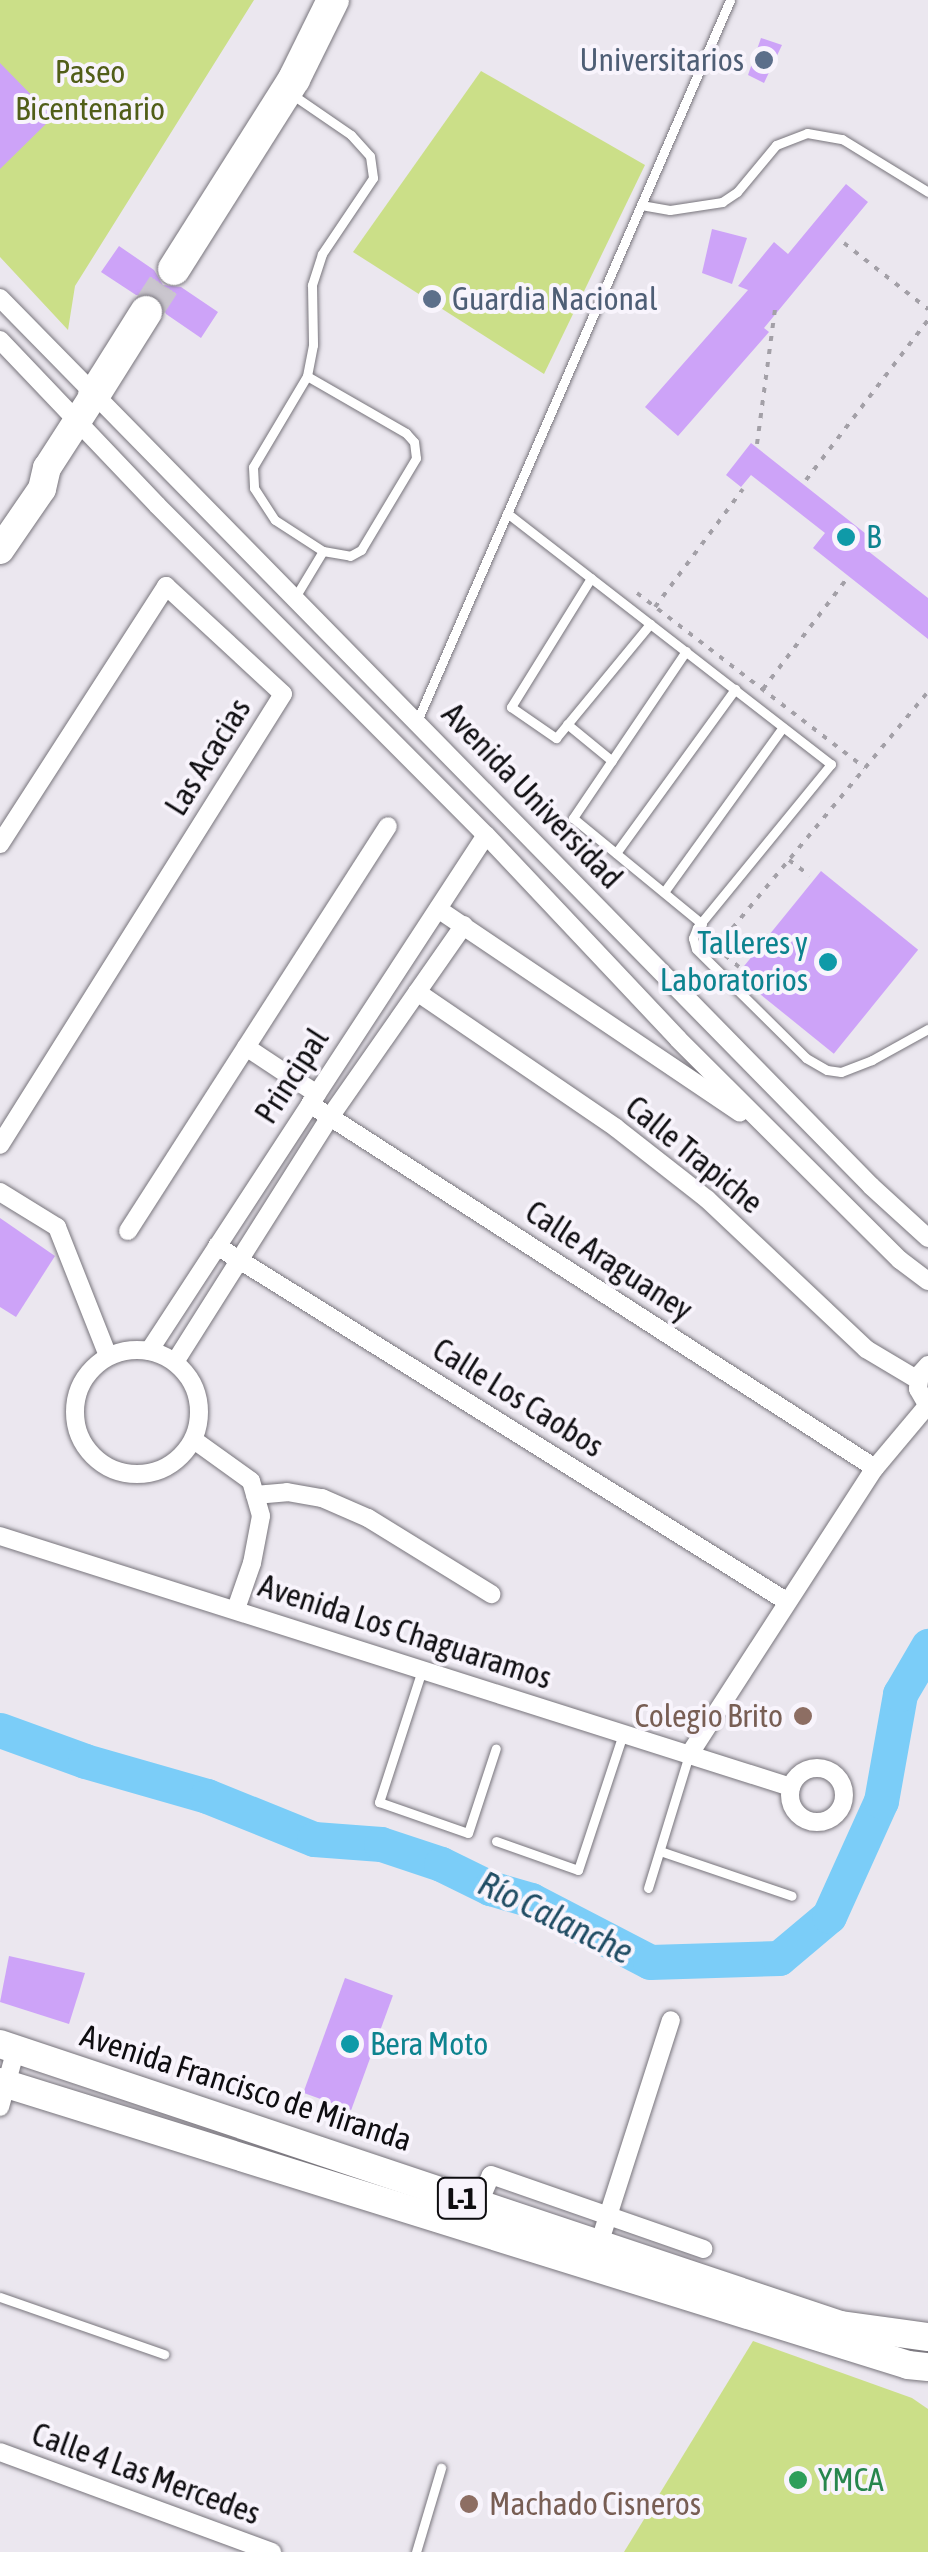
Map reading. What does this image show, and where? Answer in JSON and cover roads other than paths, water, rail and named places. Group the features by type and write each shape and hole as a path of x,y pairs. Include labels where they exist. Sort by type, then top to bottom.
{"highway":[{"path":"174,269 290,85 332,0"},
{"path":"290,85 359,0"},
{"path":"86,407 146,312"}],"main road":[{"path":"0,550 42,489 47,468 86,407"},
{"path":"0,521 25,482 47,468"},
{"name":"Avenida Francisco de Miranda","path":"8,2046 841,2324 928,2337"},
{"name":"Avenida Francisco de Miranda","path":"3,2091 921,2370"}],"street":[{"path":"0,298 86,407"},
{"path":"0,340 86,407"},
{"name":"Avenida Universidad","path":"86,407 294,599 870,1186 928,1238"},
{"name":"Avenida Universidad","path":"86,407 402,750 777,1138 900,1260 928,1281"},
{"name":"Las Acacias","path":"0,844 166,586 283,694 0,1146"},
{"path":"402,750 417,721"},
{"path":"128,1232 388,826"},
{"name":"Principal","path":"150,1350 486,835"},
{"name":"Avenida Universidad","path":"438,909 777,1138"},
{"name":"Principal","path":"174,1362 330,1117 464,925"},
{"name":"Calle Trapiche","path":"417,992 708,1199 866,1349 923,1372"},
{"name":"Calle Araguaney","path":"246,1048 314,1099 330,1117 875,1468"},
{"path":"0,1192 57,1227 108,1356"},
{"name":"Calle Los Caobos","path":"217,1246 786,1600"},
{"path":"128,1350 150,1350 174,1362 190,1378 198,1398 200,1419 194,1440 172,1463 142,1475 121,1473 86,1449 76,1419 79,1387 90,1370 108,1356 128,1350"},
{"path":"689,1755 875,1468 928,1406 923,1372"},
{"path":"194,1440 251,1481 261,1516 236,1609"},
{"path":"255,1495 287,1492 322,1498 368,1518 491,1594"},
{"name":"Avenida Los Chaguaramos","path":"0,1536 791,1787"},
{"path":"600,2244 671,2020"},
{"path":"3,2091 8,2046"},
{"path":"479,2203 490,2175 704,2248"},
{"name":"Calle 4 Las Mercedes","path":"0,2452 272,2552"}],"lane":[{"path":"417,721 730,0"},
{"path":"290,85 351,135 370,156 373,178 322,254 310,297 314,345 308,376 253,467 254,488 275,520 323,551 350,556 361,550 416,458 414,442 406,433 308,376"},
{"path":"641,205 670,210 722,202 737,192 776,145 807,133 842,139 928,192"},
{"path":"507,513 831,764 694,933 696,949 820,1068 841,1072 891,1052 928,1029"},
{"path":"294,599 323,551"},
{"path":"591,578 511,707 556,738 650,624"},
{"path":"686,652 573,818 702,924"},
{"path":"616,853 735,689"},
{"path":"567,724 612,761"},
{"path":"664,892 783,726"},
{"path":"422,1669 379,1802 468,1833 496,1748"},
{"path":"496,1842 578,1870 623,1734"},
{"path":"648,1888 689,1755"},
{"path":"660,1851 792,1896"},
{"path":"0,2296 164,2354"},
{"path":"416,2552 441,2468"}],"waterway":[{"name":"Río Calanche","path":"0,1730 85,1761 207,1796 314,1839 381,1844 441,1864 490,1888 531,1900 650,1962 779,1958 829,1916 881,1801 900,1694 928,1646"}],"tunnel":[{"path":"146,312 174,269"}],"place":[{"name":"Universitarios","path":"764,60"},
{"name":"Guardia Nacional","path":"432,299"},
{"name":"B","path":"846,537"},
{"name":"Talleres y Laboratorios","path":"828,962"},
{"name":"Colegio Brito","path":"803,1716"},
{"name":"Bera Moto","path":"350,2044"},
{"name":"YMCA","path":"798,2480"},
{"name":"Machado Cisneros","path":"469,2504"}],"park label":[{"name":"Paseo Bicentenario","path":"90,92"}]}
